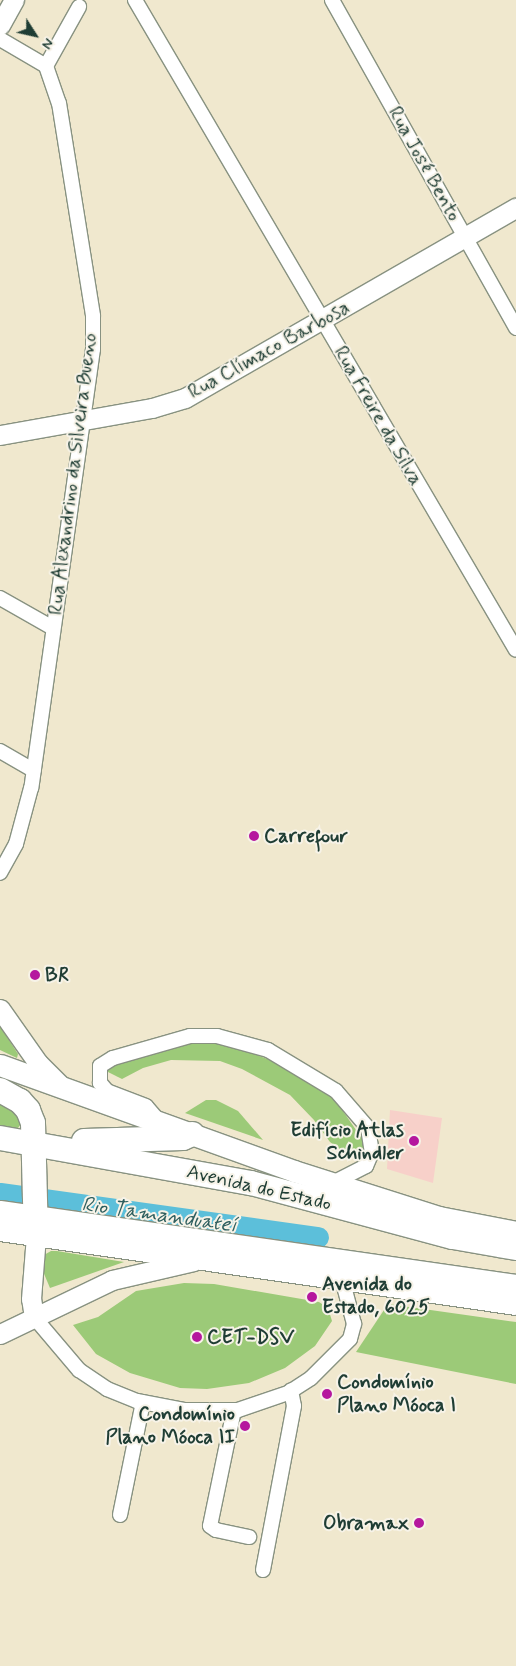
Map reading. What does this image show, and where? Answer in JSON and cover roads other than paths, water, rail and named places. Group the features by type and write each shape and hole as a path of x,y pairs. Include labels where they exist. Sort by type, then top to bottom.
{"highway":[{"path":"0,1090 20,1101 28,1110 36,1142 37,1227"},
{"path":"67,1148 80,1142 183,1138 192,1134"},
{"name":"Avenida do Estado","path":"0,1138 36,1142 251,1182 453,1237 516,1248"},
{"path":"0,1213 37,1227 516,1287"}],"main road":[{"path":"0,25 14,0"},
{"name":"Rua Clímaco Barbosa","path":"0,434 81,422 152,408 184,398 323,321 516,208"},
{"path":"0,1009 38,1063 62,1087"},
{"name":"Avenida do Estado","path":"0,1065 332,1183 440,1217 516,1232"},
{"path":"0,1230 37,1227 203,1260 516,1304"},
{"path":"34,1317 31,1299 37,1227"},
{"path":"0,1334 112,1280 203,1260"}],"street":[{"name":"Rua Freire da Silva","path":"135,0 516,650"},
{"name":"Rua José Bento","path":"332,0 516,328"},
{"path":"0,39 46,66 79,8"},
{"name":"Rua Alexandrino da Silveira Bueno","path":"0,873 16,844 34,771 81,422 93,349 92,316 59,103 46,66"},
{"path":"0,598 53,628"},
{"path":"0,752 34,771"},
{"path":"158,1121 146,1106 107,1091 100,1083 100,1066 113,1058 190,1036 217,1036 268,1050 336,1091 368,1128 372,1152 366,1166 358,1173 332,1183"},
{"path":"34,1317 79,1370 108,1389 143,1402 185,1410 234,1410 261,1404 312,1378 350,1339 354,1324 342,1279"},
{"path":"262,1570 294,1406 291,1390"},
{"path":"120,1515 143,1402"},
{"path":"234,1410 210,1526 216,1530 249,1537"}],"waterway":[{"name":"Rio Tamanduateí","path":"0,1193 318,1237"}],"place":[{"name":"Carrefour","path":"254,836"},
{"name":"BR","path":"35,975"},
{"name":"Edifício Atlas Schindler","path":"414,1141"},
{"name":"Avenida do Estado, 6025","path":"312,1297"},
{"name":"CET-DSV","path":"197,1337"},
{"name":"Condomínio Plano Móoca I","path":"327,1394"},
{"name":"Condomínio Plano Móoca II","path":"245,1426"},
{"name":"Obramax","path":"419,1523"}]}
